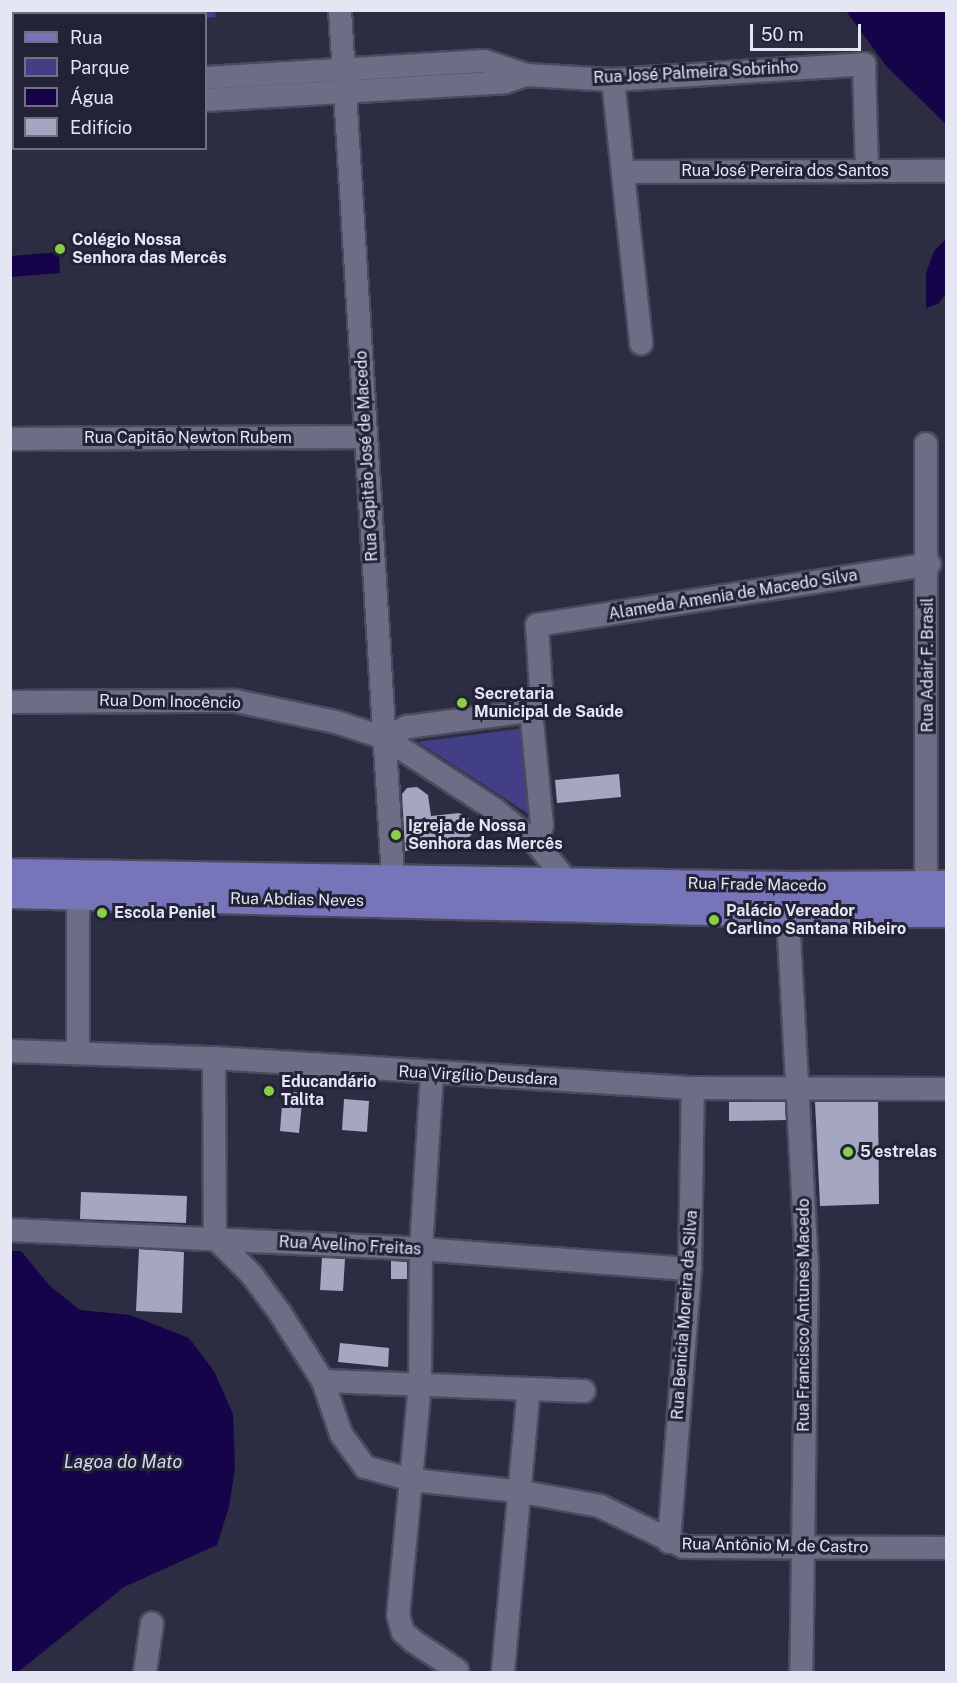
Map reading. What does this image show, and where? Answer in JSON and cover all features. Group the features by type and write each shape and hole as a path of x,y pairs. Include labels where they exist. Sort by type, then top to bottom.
{"main road":[{"name":"Rua Abdias Neves","path":"10,873 165,887 394,890 568,882"},
{"name":"Rua Frade Macedo","path":"568,882 946,913"},
{"name":"Rua Frade Macedo","path":"584,905 787,900 936,885"},
{"name":"Rua Abdias Neves","path":"10,894 78,897 165,887"},
{"name":"Rua Abdias Neves","path":"394,890 584,905"}],"street":[{"name":"Rua Capitão José de Macedo","path":"340,10 340,85 366,437 394,890"},
{"name":"Rua José Palmeira Sobrinho","path":"207,100 340,85 484,62 527,75 613,80 864,64 867,171"},
{"name":"Rua José Palmeira Sobrinho","path":"207,78 340,85"},
{"path":"613,80 641,344"},
{"path":"207,106 340,85"},
{"name":"Rua José Pereira dos Santos","path":"623,172 946,171"},
{"name":"Rua Capitão Newton Rubem","path":"10,439 366,437"},
{"name":"Rua Adair F. Brasil","path":"926,444 936,885"},
{"name":"Alameda Amenia de Macedo Silva","path":"531,711 541,690 537,625 929,564"},
{"name":"Rua Dom Inocêncio","path":"10,702 236,701 336,722 385,738 494,808 537,844 584,905"},
{"path":"385,738 407,727 531,711 542,825 537,844"},
{"path":"78,897 78,1051"},
{"name":"Rua Francisco Antunes Macedo","path":"787,900 807,1267 801,1672"},
{"name":"Rua Virgílio Deusdara","path":"10,1051 78,1051 214,1058 432,1074 693,1088 946,1089"},
{"path":"214,1058 215,1238 252,1275 323,1381 584,1391"},
{"path":"432,1074 421,1249 420,1384 398,1620 412,1641 462,1672"},
{"name":"Rua Benicia Moreira da Silva","path":"669,1542 690,1269 693,1088"},
{"name":"Rua Avelino Freitas","path":"10,1230 421,1249 690,1269"},
{"name":"Rua Antônio M. de Castro","path":"323,1381 341,1434 365,1467 412,1480 517,1491 600,1506 623,1514 669,1542 684,1547 946,1548"},
{"path":"503,1672 517,1491 528,1389"},
{"path":"145,1672 152,1623"}],"green space":[{"path":"215,11 216,17 207,18 207,12 132,12"},
{"path":"526,728 535,818 418,742"}],"water":[{"path":"846,11 946,11 946,124 887,67"},
{"path":"946,239 946,294 938,304 926,308 926,273 934,251"},
{"path":"59,252 60,273 11,277 11,256"},
{"name":"Lagoa do Mato","path":"10,1251 21,1251 50,1286 80,1310 130,1315 189,1338 214,1371 233,1414 235,1468 229,1507 217,1545 124,1587 18,1672 10,1672"}],"building":[{"path":"619,774 621,797 557,803 555,780"},
{"path":"417,787 428,795 431,816 459,813 471,820 472,834 461,845 405,851 402,794 407,788"},
{"path":"283,1091 303,1093 299,1133 280,1131"},
{"path":"344,1099 369,1101 367,1132 342,1130"},
{"path":"729,1102 785,1102 786,1120 729,1121"},
{"name":"5 estrelas","path":"815,1102 878,1102 879,1204 820,1206"},
{"path":"81,1192 187,1196 186,1223 80,1219"},
{"path":"139,1249 184,1252 182,1313 136,1311"},
{"path":"322,1258 345,1259 343,1291 320,1290"},
{"path":"391,1261 407,1262 407,1279 391,1279"},
{"path":"340,1343 389,1348 388,1367 338,1362"}],"place":[{"name":"Colégio Nossa Senhora das Mercês","path":"60,249"},
{"name":"Secretaria Municipal de Saúde","path":"462,703"},
{"name":"Igreja de Nossa Senhora das Mercês","path":"396,835"},
{"name":"Escola Peniel","path":"102,913"},
{"name":"Palácio Vereador Carlino Santana Ribeiro","path":"714,920"},
{"name":"Educandário Talita","path":"269,1091"},
{"name":"5 estrelas","path":"848,1152"}]}
